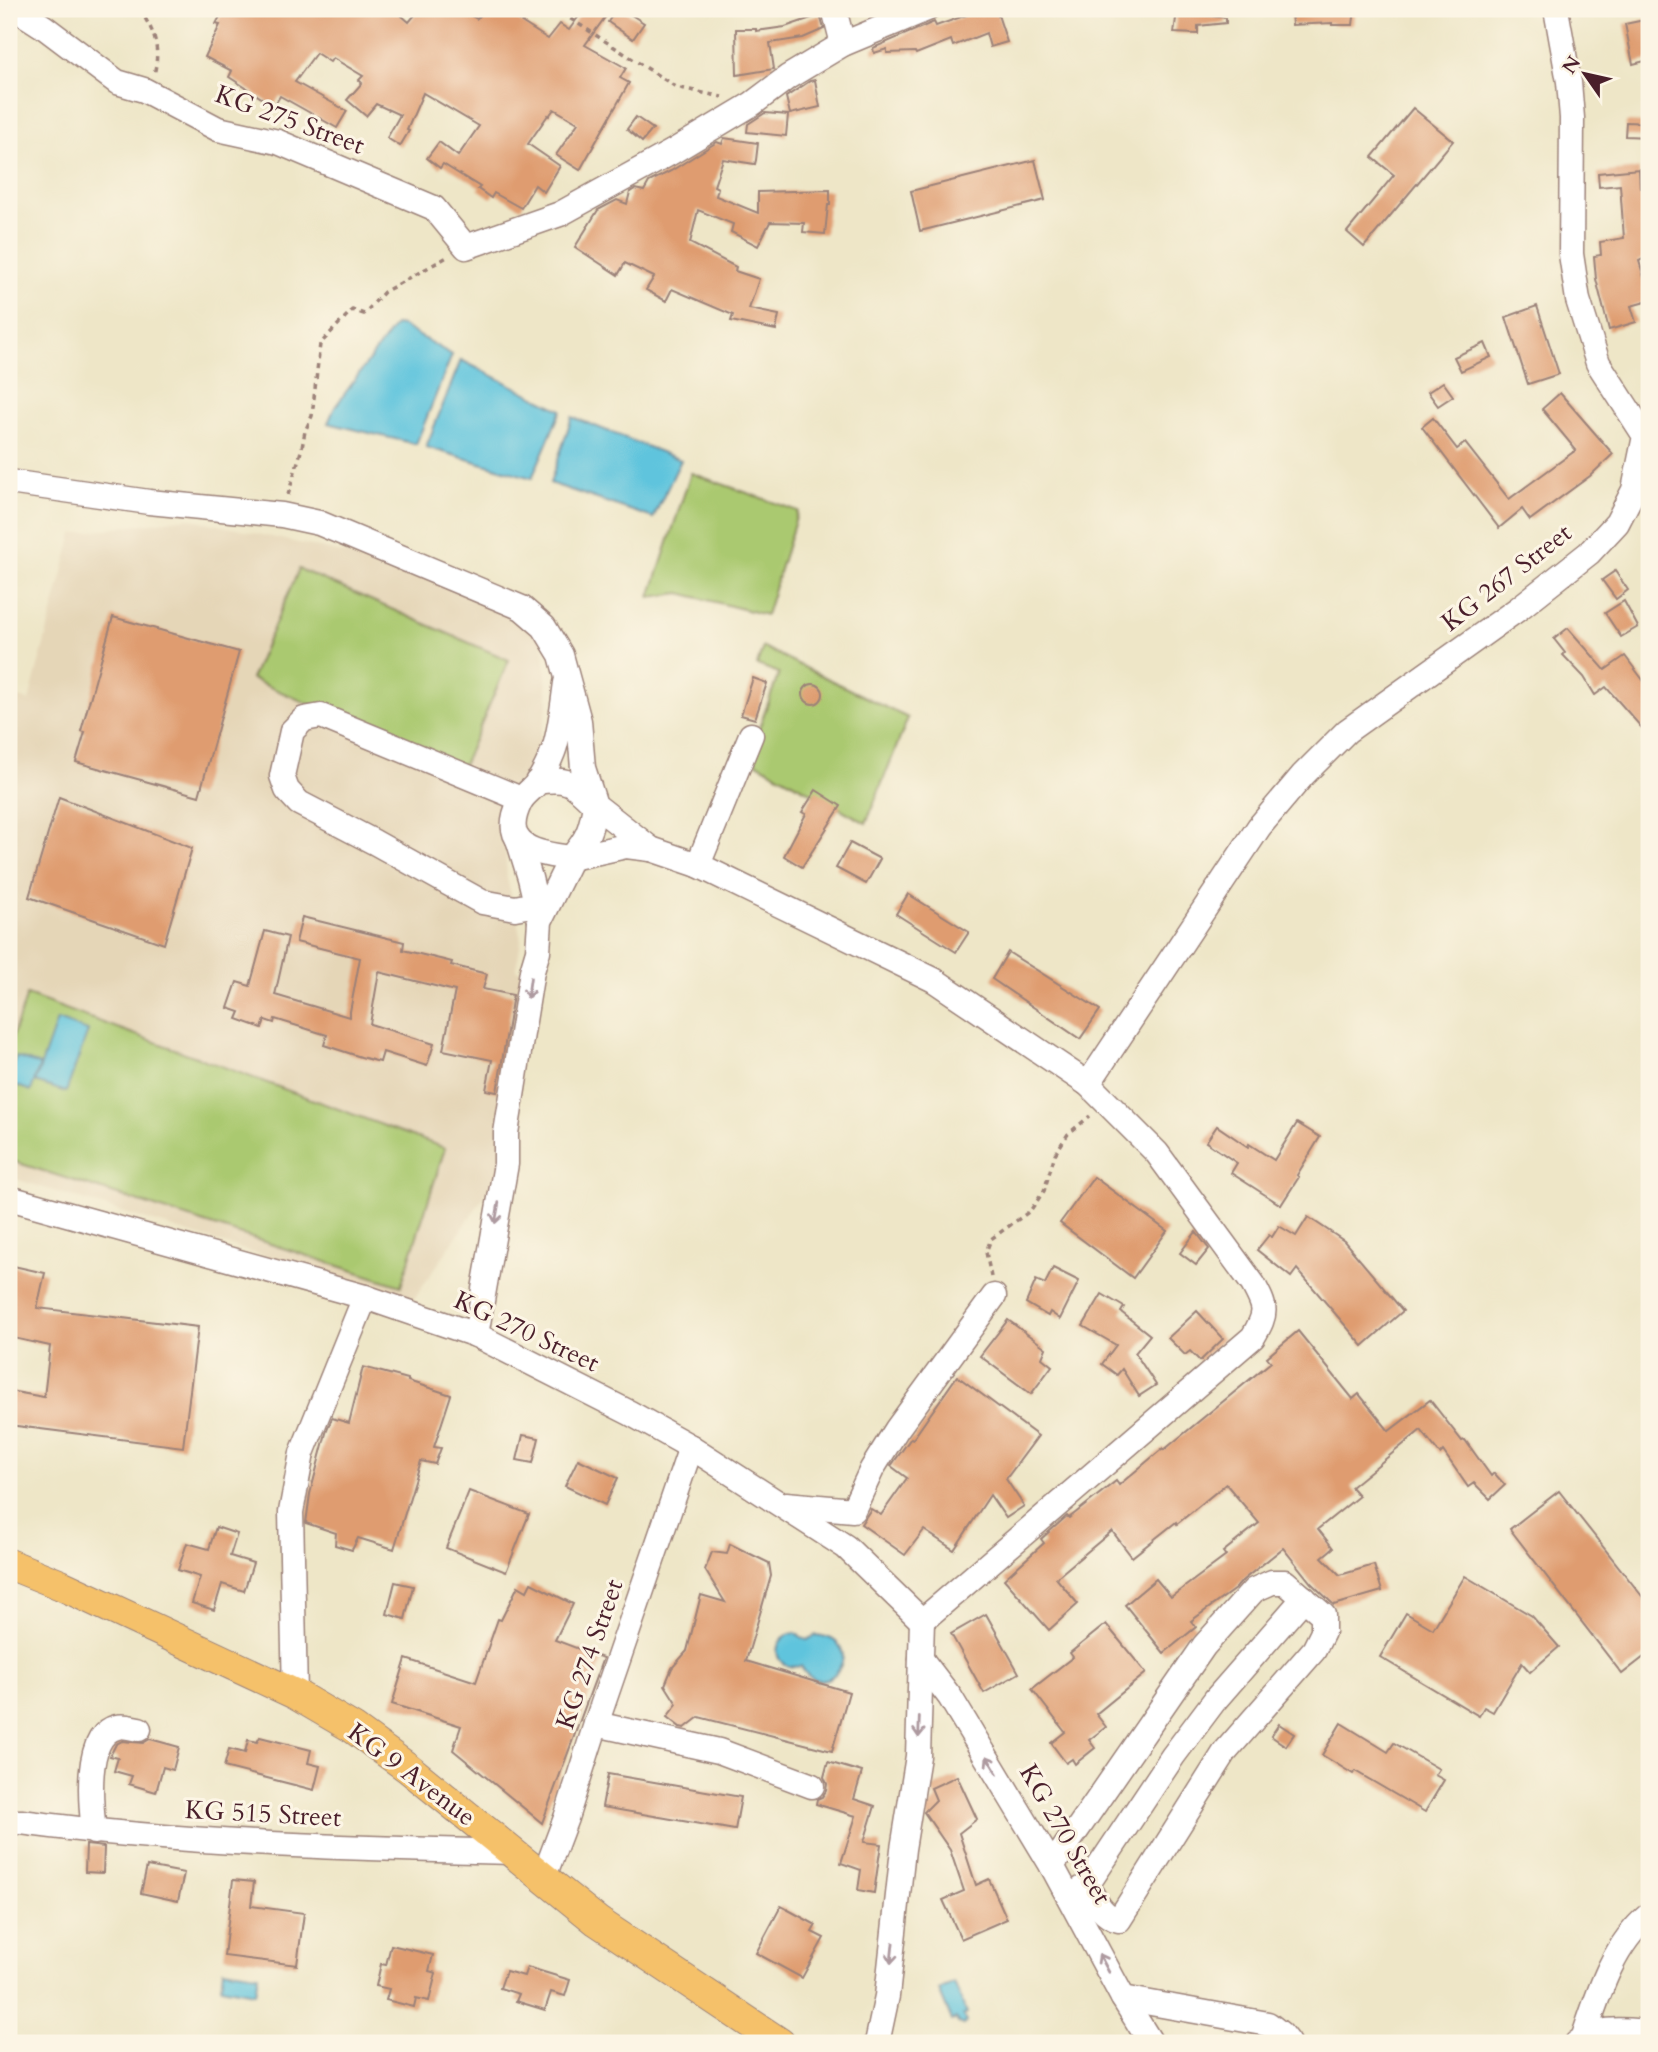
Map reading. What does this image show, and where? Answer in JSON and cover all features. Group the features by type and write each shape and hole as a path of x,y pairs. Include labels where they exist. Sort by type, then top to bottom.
{"main road":[{"name":"KG 9 Avenue","path":"9,1564 61,1585 295,1694 353,1728 408,1768 597,1921 780,2043"}],"street":[{"name":"KG 275 Street","path":"16,9 117,82 142,90 218,129 278,142 433,208 466,247"},
{"path":"834,9 843,44"},
{"path":"466,247 560,214 752,104 788,77 843,44 927,9"},
{"name":"KG 267 Street","path":"1088,1084 1259,827 1303,775 1347,731 1518,609 1589,553 1618,523 1634,490 1646,436 1598,363 1578,300 1571,254 1572,118 1569,82 1556,9"},
{"path":"9,482 149,502 282,515 319,523 522,608 544,627 561,655 579,721 583,768 595,804 591,830 538,912"},
{"path":"476,1335 506,1164 506,1133 531,971 538,951 538,912 514,820 554,750 567,679"},
{"path":"538,912 482,902 299,803 287,790 282,776 292,731 304,719 321,716 529,791 558,779 577,787 651,849"},
{"path":"698,865 751,735"},
{"path":"518,839 541,854 571,858 626,846 651,849 698,865 934,980 1088,1084 1157,1153 1253,1284 1264,1304 1263,1321 1253,1337 922,1621 918,1756 903,1849 887,1996 877,2043"},
{"name":"KG 270 Street","path":"9,1198 365,1297 476,1335 691,1447 846,1547 922,1621"},
{"path":"779,1504 853,1510 872,1469 897,1429 994,1296"},
{"path":"295,1694 291,1512 295,1488 302,1453 365,1297"},
{"name":"KG 274 Street","path":"543,1879 691,1447"},
{"path":"1052,1866 1203,1646 1254,1590 1272,1582 1285,1582 1304,1598 1323,1615 1323,1632 1314,1650 1225,1752 1119,1920 1109,1918 1078,1891 1208,1710 1304,1598"},
{"name":"KG 270 Street","path":"921,1659 950,1697 1052,1866 1078,1891 1123,1998 1150,2043"},
{"path":"596,1724 719,1751 811,1786"},
{"path":"94,1832 90,1795 93,1756 103,1736 117,1727 139,1729"},
{"name":"KG 515 Street","path":"9,1822 94,1832 305,1847 514,1852"},
{"path":"1580,2041 1619,1948 1649,1915"},
{"path":"1123,1998 1268,2024 1288,2043"},
{"path":"1580,2041 1609,2029 1649,2032"}],"path":[{"path":"142,9 152,31 157,63 152,80 142,90"},
{"path":"514,9 518,12 557,10 676,87 752,104"},
{"path":"282,515 305,431 312,415 320,344 352,310 364,314 384,292 466,247"},
{"path":"994,1296 986,1252 991,1240 1030,1211 1044,1191 1055,1154 1068,1134 1106,1102"}],"shaded area":[{"path":"188,518 422,571 542,622 548,703 532,772 505,839 507,879 521,940 516,970 532,971 506,1164 412,1302 9,1177 9,694 29,701 73,534"}],"green space":[{"path":"691,473 798,511 766,615 680,593 650,597"},
{"path":"299,569 509,660 461,770 251,679"},
{"path":"763,647 908,718 866,823 748,758 779,673 757,665"},
{"path":"27,995 445,1148 401,1286 9,1160 9,1046"}],"water":[{"path":"395,325 402,326 452,355 416,444 328,423 335,407"},
{"path":"461,360 561,410 532,478 426,447"},
{"path":"572,417 681,460 653,518 550,483"},
{"path":"57,1020 88,1031 66,1092 35,1082"},
{"path":"16,1057 40,1065 31,1091 9,1083"},
{"path":"795,1633 807,1640 816,1635 833,1640 841,1648 843,1659 839,1669 831,1677 821,1680 811,1677 801,1666 784,1664 779,1659 777,1653 781,1640"},
{"path":"223,1969 258,1974 255,1993 221,1987"},
{"path":"954,1983 967,2014 963,2016 966,2022 963,2025 956,2019 952,2021 939,1990"}],"building":[{"path":"224,9 394,9 409,22 420,9 459,9 477,19 486,9 501,9 548,39 560,24 569,30 584,9 611,9 585,45 626,68 620,78 629,83 580,170 556,155 578,123 554,109 548,115 528,144 560,166 544,192 535,185 521,208 494,193 491,198 478,189 480,187 443,164 440,168 427,158 439,142 458,156 479,126 423,93 407,130 409,131 400,146 387,138 400,115 376,104 366,116 347,100 362,83 359,80 363,76 333,58 330,62 316,53 295,82 347,111 337,128 280,96 274,106 229,77 232,71 205,57 220,25 216,24"},
{"path":"616,9 622,9 644,23 633,39 608,22"},
{"path":"965,9 996,9 1007,42 990,47 986,33 953,46 951,40 916,54 887,53 887,49 874,53 873,48 934,22 936,26 967,15"},
{"path":"1355,9 1353,25 1292,25 1291,10"},
{"path":"1177,11 1226,18 1226,23 1198,26 1198,34 1174,33"},
{"path":"820,15 824,29 803,38 770,43 774,69 737,75 736,29 756,31 785,27"},
{"path":"1649,19 1649,60 1633,64 1625,24"},
{"path":"815,80 820,107 790,114 786,97"},
{"path":"1413,108 1453,141 1364,247 1347,232 1394,175 1372,157"},
{"path":"765,113 788,115 786,136 747,132 748,124"},
{"path":"636,117 653,129 642,142 627,129"},
{"path":"1626,122 1649,123 1649,137 1625,136"},
{"path":"724,138 758,143 756,160 755,164 723,159 714,186 718,188 716,196 758,213 758,192 830,190 825,234 803,232 804,223 770,222 758,246 731,232 733,224 698,210 690,243 736,267 735,271 759,279 749,309 779,315 776,330 731,321 733,315 672,289 666,301 646,290 654,277 625,263 618,275 575,247 598,210 617,200 627,204 630,192 635,189 644,191 649,182 717,142 722,144"},
{"path":"1035,160 1045,200 920,231 911,191"},
{"path":"1639,169 1640,188 1649,188 1649,256 1639,261 1649,301 1631,306 1636,322 1609,330 1596,279 1594,256 1601,255 1600,242 1624,238 1620,185 1599,187 1598,173"},
{"path":"1537,306 1559,374 1528,384 1506,317"},
{"path":"1485,343 1491,357 1461,371 1454,357"},
{"path":"1443,382 1453,396 1438,406 1428,392"},
{"path":"1560,393 1613,454 1590,476 1530,520 1522,509 1499,528 1422,427 1433,418 1457,449 1465,443 1509,499 1576,450 1542,409"},
{"path":"1615,571 1628,590 1616,599 1602,580"},
{"path":"1624,601 1638,627 1621,637 1605,613"},
{"path":"113,617 239,652 199,796 76,762 85,732 81,731"},
{"path":"1568,628 1605,670 1625,656 1649,688 1649,736 1606,687 1595,695 1584,677 1563,655 1565,653 1554,639"},
{"path":"753,678 767,683 755,719 741,715"},
{"path":"809,684 817,684 823,694 817,704 809,704 803,698 803,690"},
{"path":"816,790 841,806 802,867 784,856 806,814 802,812"},
{"path":"59,797 192,848 164,944 29,897"},
{"path":"850,843 880,859 866,884 836,868"},
{"path":"908,894 969,932 956,952 896,914"},
{"path":"302,917 404,942 403,950 487,974 483,989 513,995 497,1092 486,1090 492,1060 443,1050 455,991 379,972 370,1024 434,1044 427,1066 383,1052 380,1062 361,1057 324,1045 327,1035 275,1019 274,1023 265,1020 262,1028 237,1019 240,1012 228,1008 237,982 250,986 265,931 288,937 275,995 349,1017 360,958 296,942"},
{"path":"1008,952 1100,1010 1080,1039 992,979"},
{"path":"1297,1123 1320,1137 1281,1205 1231,1173 1237,1163 1206,1142 1217,1126 1248,1147 1249,1144 1274,1160"},
{"path":"1094,1177 1167,1231 1133,1278 1060,1223"},
{"path":"1308,1217 1344,1241 1403,1311 1363,1346 1297,1269 1291,1277 1257,1250 1269,1235 1272,1237 1279,1226 1296,1236"},
{"path":"1196,1232 1209,1249 1196,1265 1180,1253"},
{"path":"9,1265 45,1273 37,1308 198,1327 183,1447 9,1425 9,1391 44,1397 50,1346 9,1337"},
{"path":"1053,1268 1079,1281 1060,1319 1050,1312 1048,1316 1026,1303 1036,1280 1045,1284"},
{"path":"1102,1294 1124,1307 1121,1312 1150,1335 1135,1353 1156,1385 1139,1396 1122,1369 1117,1375 1102,1364 1116,1345 1083,1326"},
{"path":"1197,1311 1223,1339 1200,1361 1190,1351 1185,1355 1168,1338"},
{"path":"1008,1320 1046,1348 1042,1358 1052,1366 1031,1394 980,1356"},
{"path":"1298,1331 1353,1399 1359,1394 1389,1431 1430,1400 1462,1441 1465,1440 1491,1476 1494,1473 1505,1485 1490,1499 1474,1483 1468,1487 1443,1451 1440,1454 1421,1430 1351,1487 1359,1496 1318,1529 1333,1548 1322,1557 1340,1575 1374,1565 1382,1591 1334,1605 1311,1583 1283,1548 1235,1589 1191,1621 1196,1627 1164,1653 1125,1605 1156,1579 1171,1597 1226,1556 1223,1552 1259,1523 1226,1484 1132,1557 1112,1531 1056,1578 1078,1604 1049,1630 1004,1579 1044,1543 1041,1539 1067,1516 1069,1518 1116,1481 1119,1485 1163,1448 1164,1450 1271,1362 1267,1357"},
{"path":"363,1367 408,1379 451,1395 434,1447 441,1448 435,1464 421,1461 394,1549 358,1538 352,1550 335,1545 336,1533 306,1523 310,1494 326,1433 332,1418 349,1423"},
{"path":"957,1376 1038,1436 1006,1479 1024,1506 1006,1518 990,1495 954,1550 924,1530 905,1555 861,1524 871,1509 881,1515 907,1478 891,1466"},
{"path":"523,1435 539,1438 533,1463 517,1460"},
{"path":"578,1459 618,1478 605,1505 565,1486"},
{"path":"469,1491 529,1514 506,1572 446,1548"},
{"path":"1559,1491 1649,1605 1649,1653 1622,1674 1510,1529"},
{"path":"216,1527 237,1534 230,1556 253,1563 244,1591 222,1584 214,1610 192,1603 200,1577 178,1570 187,1543 209,1549"},
{"path":"730,1544 769,1563 771,1576 746,1661 849,1692 832,1751 699,1717 685,1728 680,1727 667,1717 677,1704 665,1685 672,1668 687,1651 701,1595 725,1602 705,1570 712,1552 727,1554"},
{"path":"1465,1576 1532,1616 1559,1647 1530,1672 1522,1663 1493,1712 1484,1707 1479,1716 1380,1657 1406,1613 1433,1629"},
{"path":"395,1582 413,1586 405,1619 387,1614"},
{"path":"531,1583 573,1604 555,1640 603,1658 542,1823 453,1750 461,1726 392,1704 406,1659 476,1682 498,1619 501,1620 518,1586 527,1591"},
{"path":"986,1614 1019,1673 984,1693 951,1634"},
{"path":"1106,1624 1146,1673 1096,1714 1106,1727 1089,1740 1095,1748 1075,1764 1072,1759 1066,1763 1051,1743 1065,1732 1032,1689 1073,1657 1070,1653"},
{"path":"1341,1723 1388,1752 1394,1743 1439,1769 1435,1775 1444,1780 1425,1812 1322,1755"},
{"path":"1279,1724 1294,1734 1286,1746 1271,1736"},
{"path":"260,1737 311,1750 308,1763 320,1766 314,1790 224,1767 229,1749 245,1753 248,1740 257,1742"},
{"path":"150,1739 179,1747 173,1770 163,1767 156,1792 129,1784 132,1776 114,1771 118,1758 110,1756 116,1744 122,1741 143,1743"},
{"path":"828,1762 862,1772 854,1799 875,1806 864,1842 881,1844 874,1893 858,1890 861,1870 841,1863 856,1816 816,1804 817,1799 826,1791 824,1777"},
{"path":"608,1774 741,1797 735,1830 602,1807"},
{"path":"957,1776 977,1819 959,1833 976,1885 989,1879 1007,1919 961,1939 943,1900 964,1891 950,1850 924,1812 936,1800 931,1788"},
{"path":"86,1845 104,1847 103,1873 85,1872"},
{"path":"147,1866 184,1873 178,1901 141,1893"},
{"path":"233,1880 254,1882 251,1906 304,1913 297,1965 224,1956"},
{"path":"781,1906 816,1925 812,1932 824,1938 802,1978 756,1953"},
{"path":"391,1945 433,1955 429,1971 436,1973 429,2001 416,1998 414,2007 386,2000 389,1989 376,1986 381,1964 386,1965"},
{"path":"527,1967 570,1980 565,1996 551,1992 545,2010 516,2001 519,1994 500,1988 506,1971 524,1976"}]}
